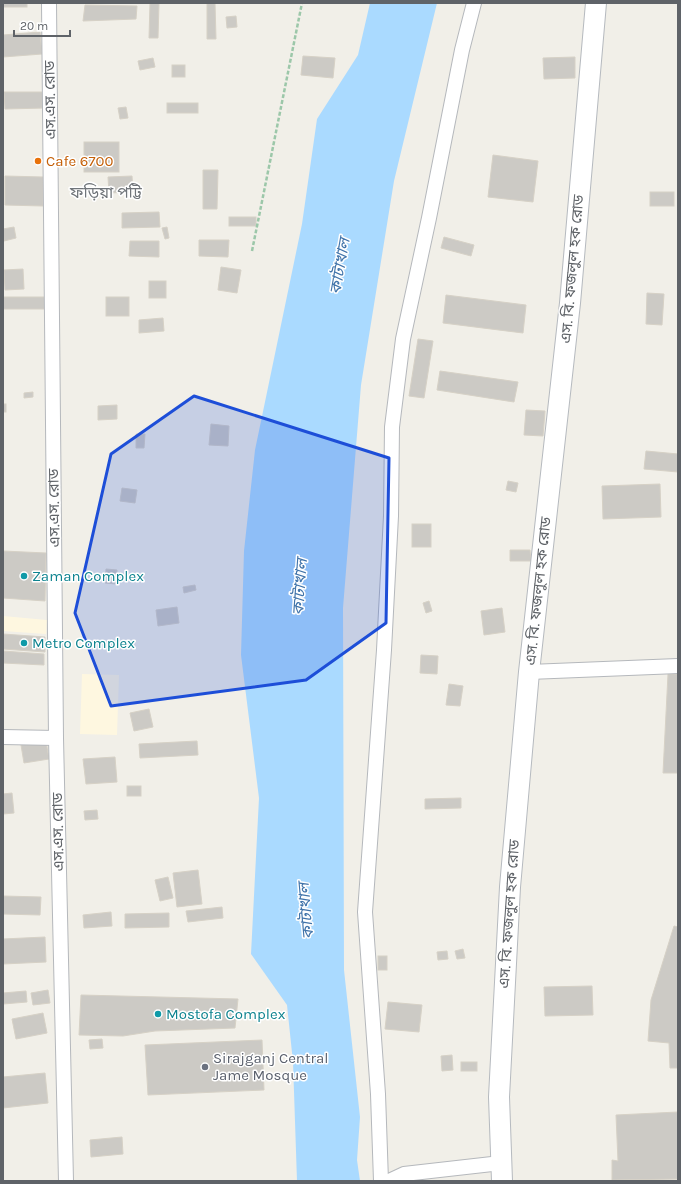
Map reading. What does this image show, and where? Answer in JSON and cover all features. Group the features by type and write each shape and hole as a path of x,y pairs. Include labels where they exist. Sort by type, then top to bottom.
{"main road":[{"name":"এস. বি. ফজলুল হক রোড","path":"501,1172 499,1097 510,887 529,672 570,303 596,3"}],"street":[{"name":"এস.এস. রোড","path":"49,3 56,738 66,1181"},
{"path":"382,1181 378,1094 365,912 388,571 391,516 392,427 403,339 429,218 462,50 474,3"},
{"path":"529,672 678,666"},
{"path":"3,738 56,738"},
{"path":"389,1181 404,1174 501,1172"}],"path":[{"path":"252,251 302,3"}],"highlighted area":[{"path":"194,396 389,458 386,623 306,680 111,706 75,613 111,454"}],"shaded area":[{"path":"3,616 47,620 46,634 3,631"},
{"path":"82,674 119,675 117,735 80,734"}],"water":[{"name":"কাটাখাল","path":"370,3 437,3 394,181 361,385 343,608 344,970 360,1117 357,1160 360,1181 297,1181 293,1062 287,1005 251,954 259,798 241,655 244,551 255,450 302,224 317,119 358,55"}],"building":[{"path":"3,3 27,3 27,7 3,7"},
{"path":"150,3 159,3 158,38 149,38"},
{"path":"207,3 215,3 216,39 207,39"},
{"path":"85,5 137,6 136,19 83,21"},
{"path":"236,16 237,27 227,28 226,17"},
{"path":"40,32 42,54 3,57 3,35"},
{"path":"303,56 335,58 333,78 301,75"},
{"path":"575,57 575,78 544,79 543,58"},
{"path":"153,58 155,67 140,70 138,61"},
{"path":"172,65 185,65 185,77 172,77"},
{"path":"4,92 44,92 45,108 5,109"},
{"path":"167,103 198,103 198,113 167,113"},
{"path":"126,107 128,118 120,119 118,108"},
{"path":"84,142 119,142 119,172 84,172"},
{"path":"493,155 538,161 533,202 488,197"},
{"path":"203,170 218,170 217,209 203,209"},
{"path":"5,176 43,177 43,206 5,205"},
{"path":"132,176 133,192 109,193 108,177"},
{"path":"650,192 674,192 674,206 650,206"},
{"path":"159,212 160,227 122,228 122,213"},
{"path":"229,217 256,217 256,226 229,226"},
{"path":"14,227 16,238 4,241 3,229"},
{"path":"167,227 169,238 165,239 162,228"},
{"path":"444,237 474,245 471,256 441,248"},
{"path":"199,240 229,240 228,257 199,256"},
{"path":"130,241 159,241 159,257 129,256"},
{"path":"221,267 241,270 237,293 218,290"},
{"path":"23,269 24,289 5,290 4,270"},
{"path":"149,281 166,281 166,298 149,298"},
{"path":"647,293 664,294 662,325 646,324"},
{"path":"446,295 526,305 523,333 443,323"},
{"path":"3,297 46,297 46,309 3,309"},
{"path":"106,297 129,297 129,316 106,316"},
{"path":"163,318 164,331 139,333 139,320"},
{"path":"418,339 433,341 424,398 409,396"},
{"path":"440,371 518,382 514,402 437,390"},
{"path":"33,392 33,397 24,398 24,393"},
{"path":"3,404 6,404 6,412 3,412"},
{"path":"117,405 117,419 98,420 98,406"},
{"path":"526,410 545,411 543,436 524,435"},
{"path":"211,424 229,426 228,446 209,445"},
{"path":"136,434 145,434 144,448 136,448"},
{"path":"646,451 678,454 678,472 644,469"},
{"path":"508,481 518,483 516,492 506,490"},
{"path":"660,484 661,517 603,519 602,486"},
{"path":"122,488 137,490 135,503 120,501"},
{"path":"412,524 431,524 431,547 412,547"},
{"path":"510,550 530,550 531,561 510,561"},
{"name":"Zaman Complex","path":"3,551 46,553 45,601 3,598"},
{"path":"106,569 117,570 116,584 105,583"},
{"path":"195,585 196,590 184,593 183,587"},
{"path":"429,601 432,611 426,613 423,603"},
{"path":"177,607 179,623 158,626 156,610"},
{"path":"502,608 505,632 484,635 481,611"},
{"name":"Metro Complex","path":"3,634 45,637 45,652 3,649"},
{"path":"3,651 44,654 44,665 3,663"},
{"path":"421,655 438,656 437,674 420,673"},
{"path":"668,674 678,674 678,773 663,773"},
{"path":"449,684 463,686 460,706 446,705"},
{"path":"149,709 153,727 134,731 130,713"},
{"path":"46,741 49,759 24,763 21,745"},
{"path":"197,741 198,755 140,758 139,744"},
{"path":"115,757 117,782 86,784 83,759"},
{"path":"127,786 141,786 141,796 127,796"},
{"path":"12,793 14,813 3,814 3,794"},
{"path":"461,798 461,808 425,809 425,799"},
{"path":"97,810 98,819 85,820 84,811"},
{"path":"198,870 202,904 177,907 173,873"},
{"path":"168,877 173,898 160,901 155,880"},
{"path":"3,896 41,897 40,915 3,914"},
{"path":"222,907 223,918 188,922 186,911"},
{"path":"111,912 112,926 84,928 83,915"},
{"path":"169,913 169,927 125,928 125,914"},
{"path":"674,926 678,927 678,1068 670,1068 669,1043 648,1041 651,1000"},
{"path":"45,937 46,962 3,964 3,939"},
{"path":"463,949 465,958 457,959 455,951"},
{"path":"447,951 448,959 438,960 437,952"},
{"path":"378,956 387,956 387,970 378,970"},
{"path":"592,986 593,1015 545,1016 544,987"},
{"path":"48,990 50,1003 33,1005 31,993"},
{"path":"26,991 27,1002 3,1004 3,993"},
{"name":"Mostofa Complex","path":"81,995 238,999 235,1028 155,1031 123,1036 79,1035"},
{"path":"388,1002 422,1005 419,1032 385,1029"},
{"path":"43,1013 47,1033 16,1039 12,1019"},
{"path":"102,1039 103,1048 90,1049 89,1040"},
{"name":"Sirajganj Central Jame Mosque","path":"262,1040 264,1090 148,1095 145,1045"},
{"path":"452,1055 453,1070 442,1071 441,1056"},
{"path":"461,1062 477,1062 477,1071 461,1071"},
{"path":"45,1073 48,1103 3,1108 3,1077"},
{"path":"678,1112 678,1179 612,1180 612,1160 618,1161 616,1115"},
{"path":"122,1137 123,1154 91,1157 90,1140"}],"place":[{"name":"Cafe 6700","path":"38,161"},
{"name":"Zaman Complex","path":"24,576"},
{"name":"Metro Complex","path":"24,643"},
{"name":"Mostofa Complex","path":"158,1014"},
{"name":"Sirajganj Central Jame Mosque","path":"205,1067"}],"district":[{"name":"ফড়িয়া পট্টি","path":"106,192"}]}
